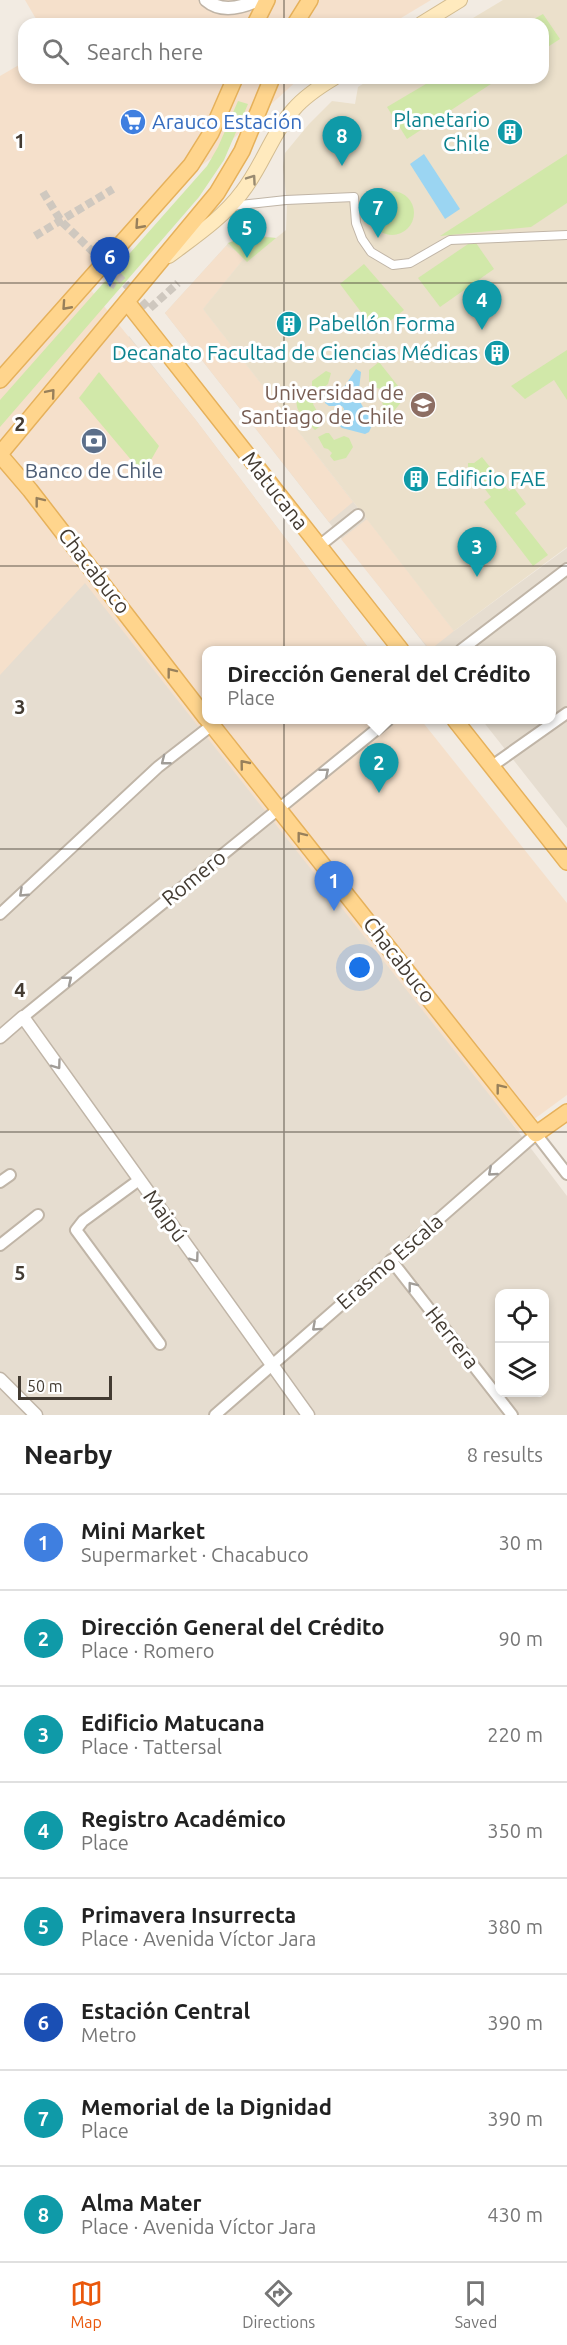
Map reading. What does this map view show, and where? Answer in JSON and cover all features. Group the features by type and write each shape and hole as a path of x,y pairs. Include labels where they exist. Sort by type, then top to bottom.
{"main road":[{"path":"258,18 267,0"},
{"path":"299,18 310,0"},
{"path":"431,18 460,0"},
{"path":"0,380 183,176 211,133 232,84"},
{"path":"0,455 163,261 225,182 242,151 270,84"},
{"path":"163,261 231,206 257,172 293,110 325,84"},
{"name":"Matucana","path":"127,302 397,646"},
{"name":"Chacabuco","path":"0,455 30,490 202,712"},
{"name":"Chacabuco","path":"211,724 536,1134"},
{"path":"458,724 567,862"},
{"name":"Erasmo Escala","path":"536,1134 567,1112"}],"street":[{"path":"206,0 214,6 225,8 243,6 258,0"},
{"path":"231,206 286,200 354,197 356,223 362,239 371,252 393,265 410,263 450,240 567,235"},
{"path":"319,546 358,515"},
{"path":"467,646 567,569"},
{"path":"0,914 206,724"},
{"name":"Romero","path":"0,1037 383,724"},
{"path":"492,766 551,724"},
{"name":"Maipú","path":"23,1017 308,1415"},
{"name":"Chacabuco","path":"536,1134 567,1174"},
{"name":"Erasmo Escala","path":"215,1415 536,1134"},
{"path":"0,1182 10,1175"},
{"path":"139,1180 83,1221 76,1230 160,1344"},
{"path":"0,1245 38,1215"},
{"name":"Herrera","path":"391,1260 512,1415"},
{"path":"0,1379 36,1415"}],"shaded area":[{"path":"25,0 431,0 401,18 36,18"},
{"name":"Universidad de Santiago de Chile","path":"503,0 567,0 567,547 454,631 203,309 246,256 226,246 228,243 263,236 276,238 286,230 287,205 283,167 285,153 332,101 355,104 358,87 363,84 549,84 549,18 473,18"},
{"path":"18,66 18,84 293,84 213,157 167,191 82,279 195,419 367,646 202,646 202,724 424,724 567,903 567,1095 518,1131 85,583 0,675 0,76"},
{"path":"226,246 246,256 203,309 454,631 567,548 567,828 485,724 556,724 556,646 426,646 165,313"},
{"path":"226,246 246,256 203,309 353,502 329,522 165,313"},
{"path":"129,336 195,419 367,646 202,646 202,724 209,724 567,1196 567,1415 0,1415 0,496"},
{"path":"367,519 454,631 435,646 427,646 341,539"}],"green space":[{"path":"549,23 560,39 549,46"},
{"path":"426,84 491,84 407,139 387,107"},
{"path":"238,101 248,104 224,160 199,197 0,427 0,400 207,166"},
{"path":"567,154 567,203 531,227 440,236"},
{"path":"392,191 408,197 414,213 408,229 392,235 376,229 370,213 376,197"},
{"path":"247,236 276,238 247,262 228,243"},
{"path":"474,240 494,269 440,307 418,278"},
{"path":"364,264 404,310 376,332 340,284"},
{"path":"567,350 567,400 554,380 525,399 511,386"},
{"path":"379,362 406,396 394,411 389,412 384,409 381,398 384,394 381,389 373,387 369,381 369,370"},
{"path":"326,371 331,373 328,384 319,391 313,404 323,422 315,430 310,425 309,419 298,410 296,394 302,390 306,392 312,387 312,381"},
{"path":"99,372 159,446 143,474 79,398"},
{"path":"329,433 334,440 344,436 349,438 353,447 346,458 334,461 330,456 332,453 324,448 318,437"},
{"path":"482,457 509,491 514,488 526,504 515,513 548,555 533,566 484,502 491,497 468,467 468,463 474,463"}],"water":[{"path":"424,154 460,209 445,219 410,164"},
{"path":"356,369 361,372 358,398 363,407 376,416 369,432 365,434 342,428 339,425 344,409 342,406 329,406 325,403 327,394 341,392"}],"tunnel":[{"path":"35,236 113,189"},
{"path":"43,192 61,221 117,275 110,287"},
{"path":"117,275 149,309 178,283"}],"place":[{"name":"Arauco Estación","path":"133,122"},
{"name":"Planetario Chile","path":"510,132"},
{"name":"Alma Mater","path":"342,166"},
{"name":"Memorial de la Dignidad","path":"378,238"},
{"name":"Primavera Insurrecta","path":"247,258"},
{"name":"Estación Central","path":"110,287"},
{"name":"Pabellón Forma","path":"289,324"},
{"name":"Registro Académico","path":"482,330"},
{"name":"Decanato Facultad de Ciencias Médicas","path":"497,353"},
{"name":"Universidad de Santiago de Chile","path":"423,405"},
{"name":"Banco de Chile","path":"94,441"},
{"name":"Edificio FAE","path":"416,479"},
{"name":"Edificio Matucana","path":"477,577"},
{"name":"Dirección General del Crédito","path":"379,793"},
{"name":"Mini Market","path":"334,911"}]}
